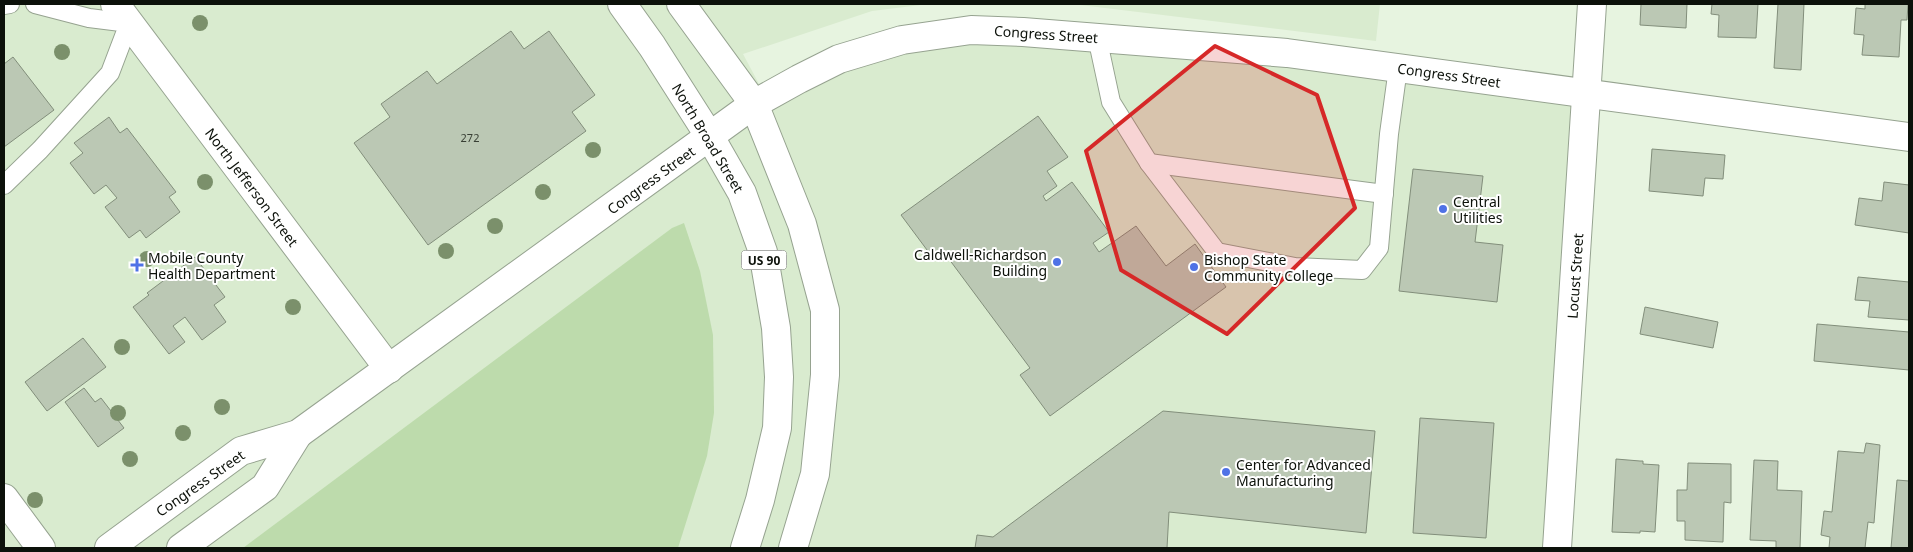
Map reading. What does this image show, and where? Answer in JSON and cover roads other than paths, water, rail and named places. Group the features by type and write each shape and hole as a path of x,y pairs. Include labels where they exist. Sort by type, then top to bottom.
{"street":[{"name":"North Broad Street","path":"622,4 652,46 710,137 742,193 760,244 776,328 779,377 777,428 760,500 745,548"},
{"path":"681,4 754,104 802,224 825,310 825,375 815,474 793,548"},
{"name":"Locust Street","path":"1557,548 1592,4"},
{"name":"North Jefferson Street","path":"122,14 389,370"},
{"name":"Congress Street","path":"109,548 240,451 298,434 389,370 754,104 839,59 902,40 970,30 1097,37 1287,53 1909,137"},
{"name":"Congress Street","path":"181,548 265,486 298,434"},
{"path":"4,498 41,548"}],"lane":[{"path":"4,5 10,4"},
{"path":"4,185 40,150 110,73 122,14 89,18 35,4"},
{"path":"1097,37 1111,102 1149,163 1217,252 1294,267 1362,270 1379,248 1389,134 1398,68"},
{"path":"1149,163 1384,194"}],"place":[{"name":"Central Utilities","path":"1443,209"},
{"name":"Caldwell-Richardson Building","path":"1057,262"},
{"name":"Mobile County Health Department","path":"137,265"},
{"name":"Bishop State Community College","path":"1194,267"},
{"name":"Center for Advanced Manufacturing","path":"1226,472"}]}
